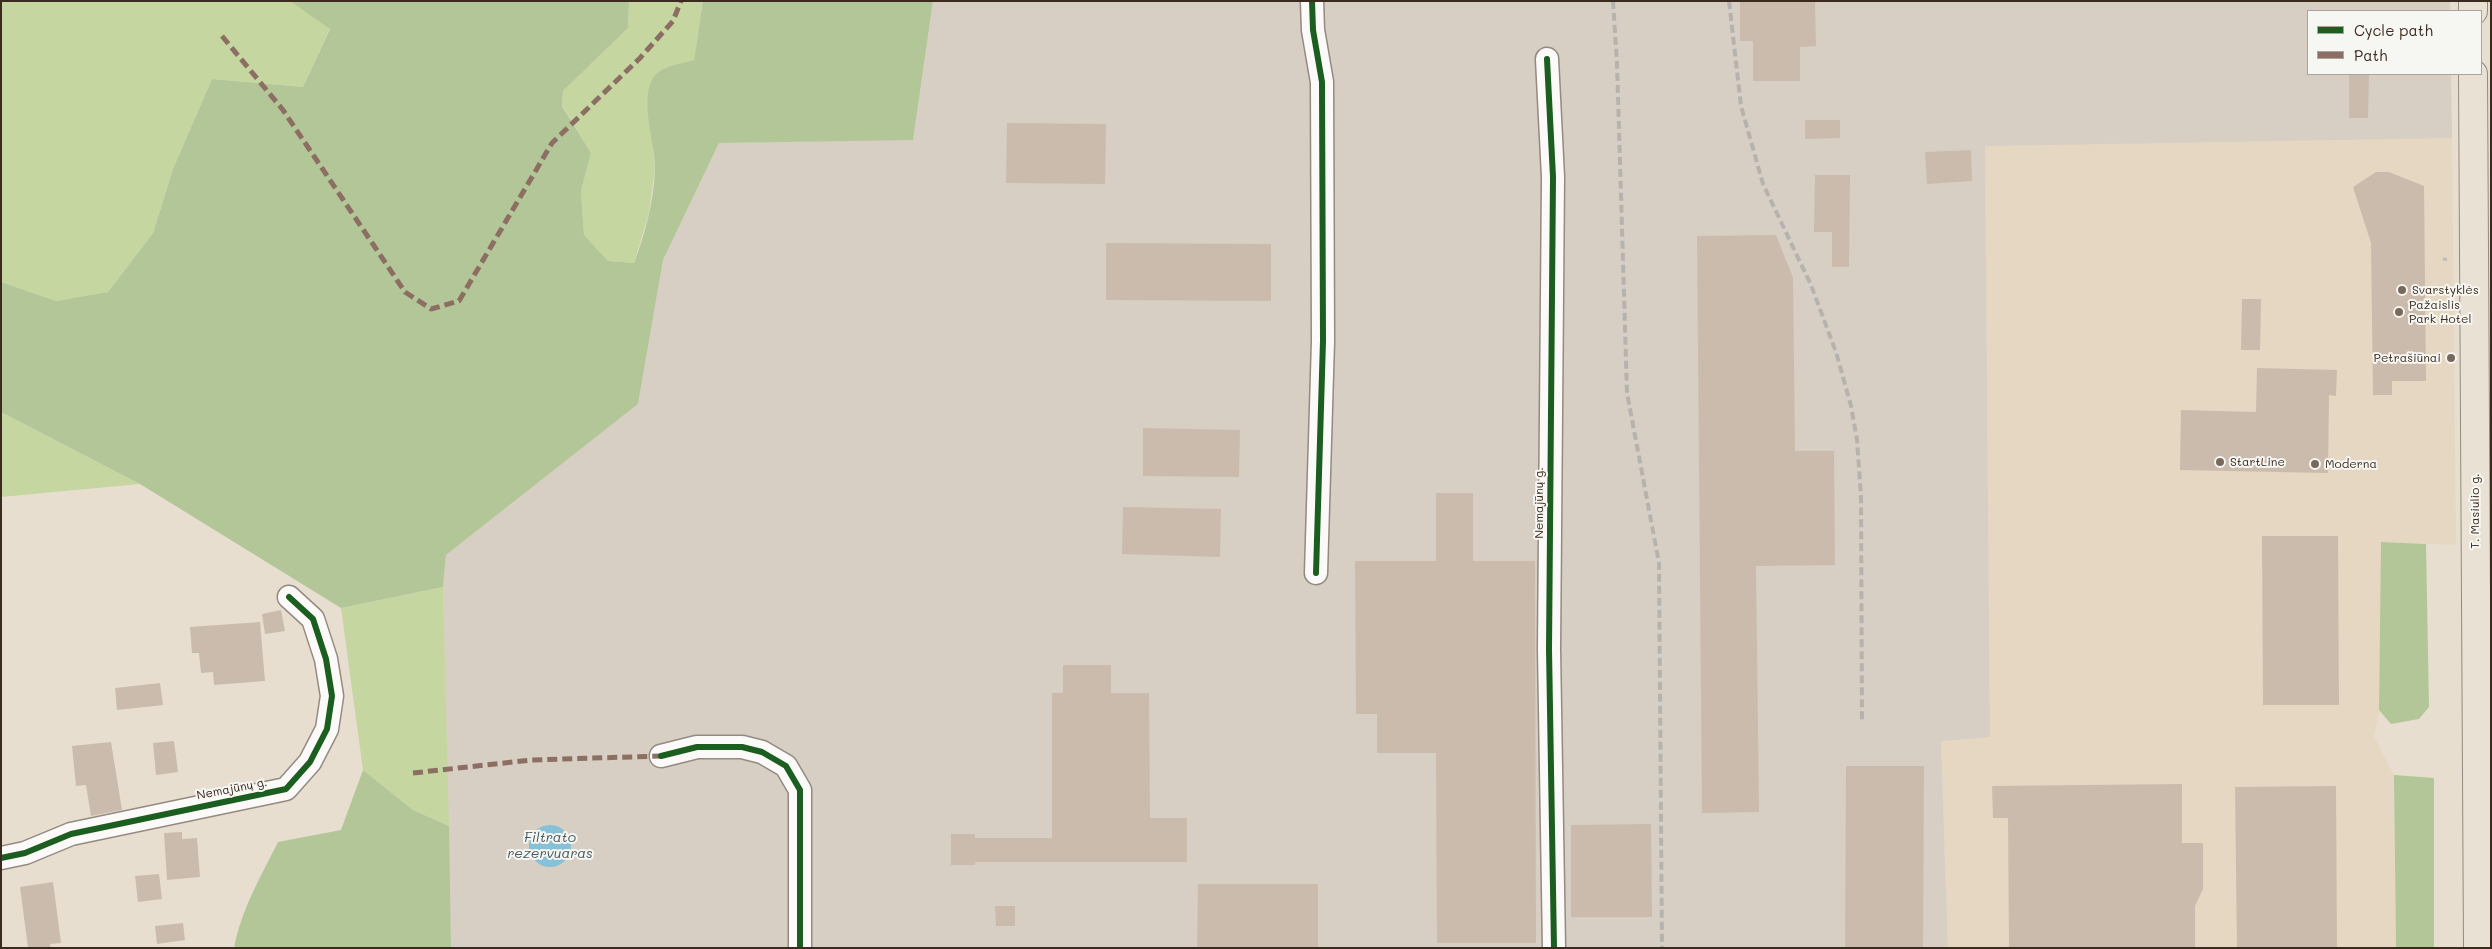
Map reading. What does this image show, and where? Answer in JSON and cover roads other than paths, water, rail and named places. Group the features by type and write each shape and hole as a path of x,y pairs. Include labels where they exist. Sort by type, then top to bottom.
{"main road":[{"name":"T. Masiulio g.","path":"2473,75 2478,948"}],"street":[{"path":"1312,1 1313,30 1322,82 1323,341 1316,573"},
{"name":"Nemajūnų g.","path":"1547,59 1553,176 1548,649 1554,948"},
{"name":"Nemajūnų g.","path":"1,858 25,853 71,834 286,789 310,762 327,729 332,696 326,659 313,619 289,597"},
{"path":"661,756 698,747 742,748 762,752 786,766 800,790 800,948"}],"water":[{"name":"Filtrato rezervuaras","path":"554,825 562,828 568,834 571,846 568,858 562,864 546,867 538,864 532,858 529,842 532,834 538,828"}],"railway":[{"path":"1613,1 1617,63 1627,393 1659,563 1662,948"},
{"path":"1729,1 1741,106 1763,184 1811,285 1836,352 1851,406 1857,440 1861,496 1862,722"}],"place":[{"name":"Svarstyklės","path":"2402,290"},
{"name":"Pažaislis Park Hotel","path":"2399,312"},
{"name":"Petrašiūnai","path":"2451,358"},
{"name":"StartLine","path":"2220,462"},
{"name":"Moderna","path":"2315,464"}]}
